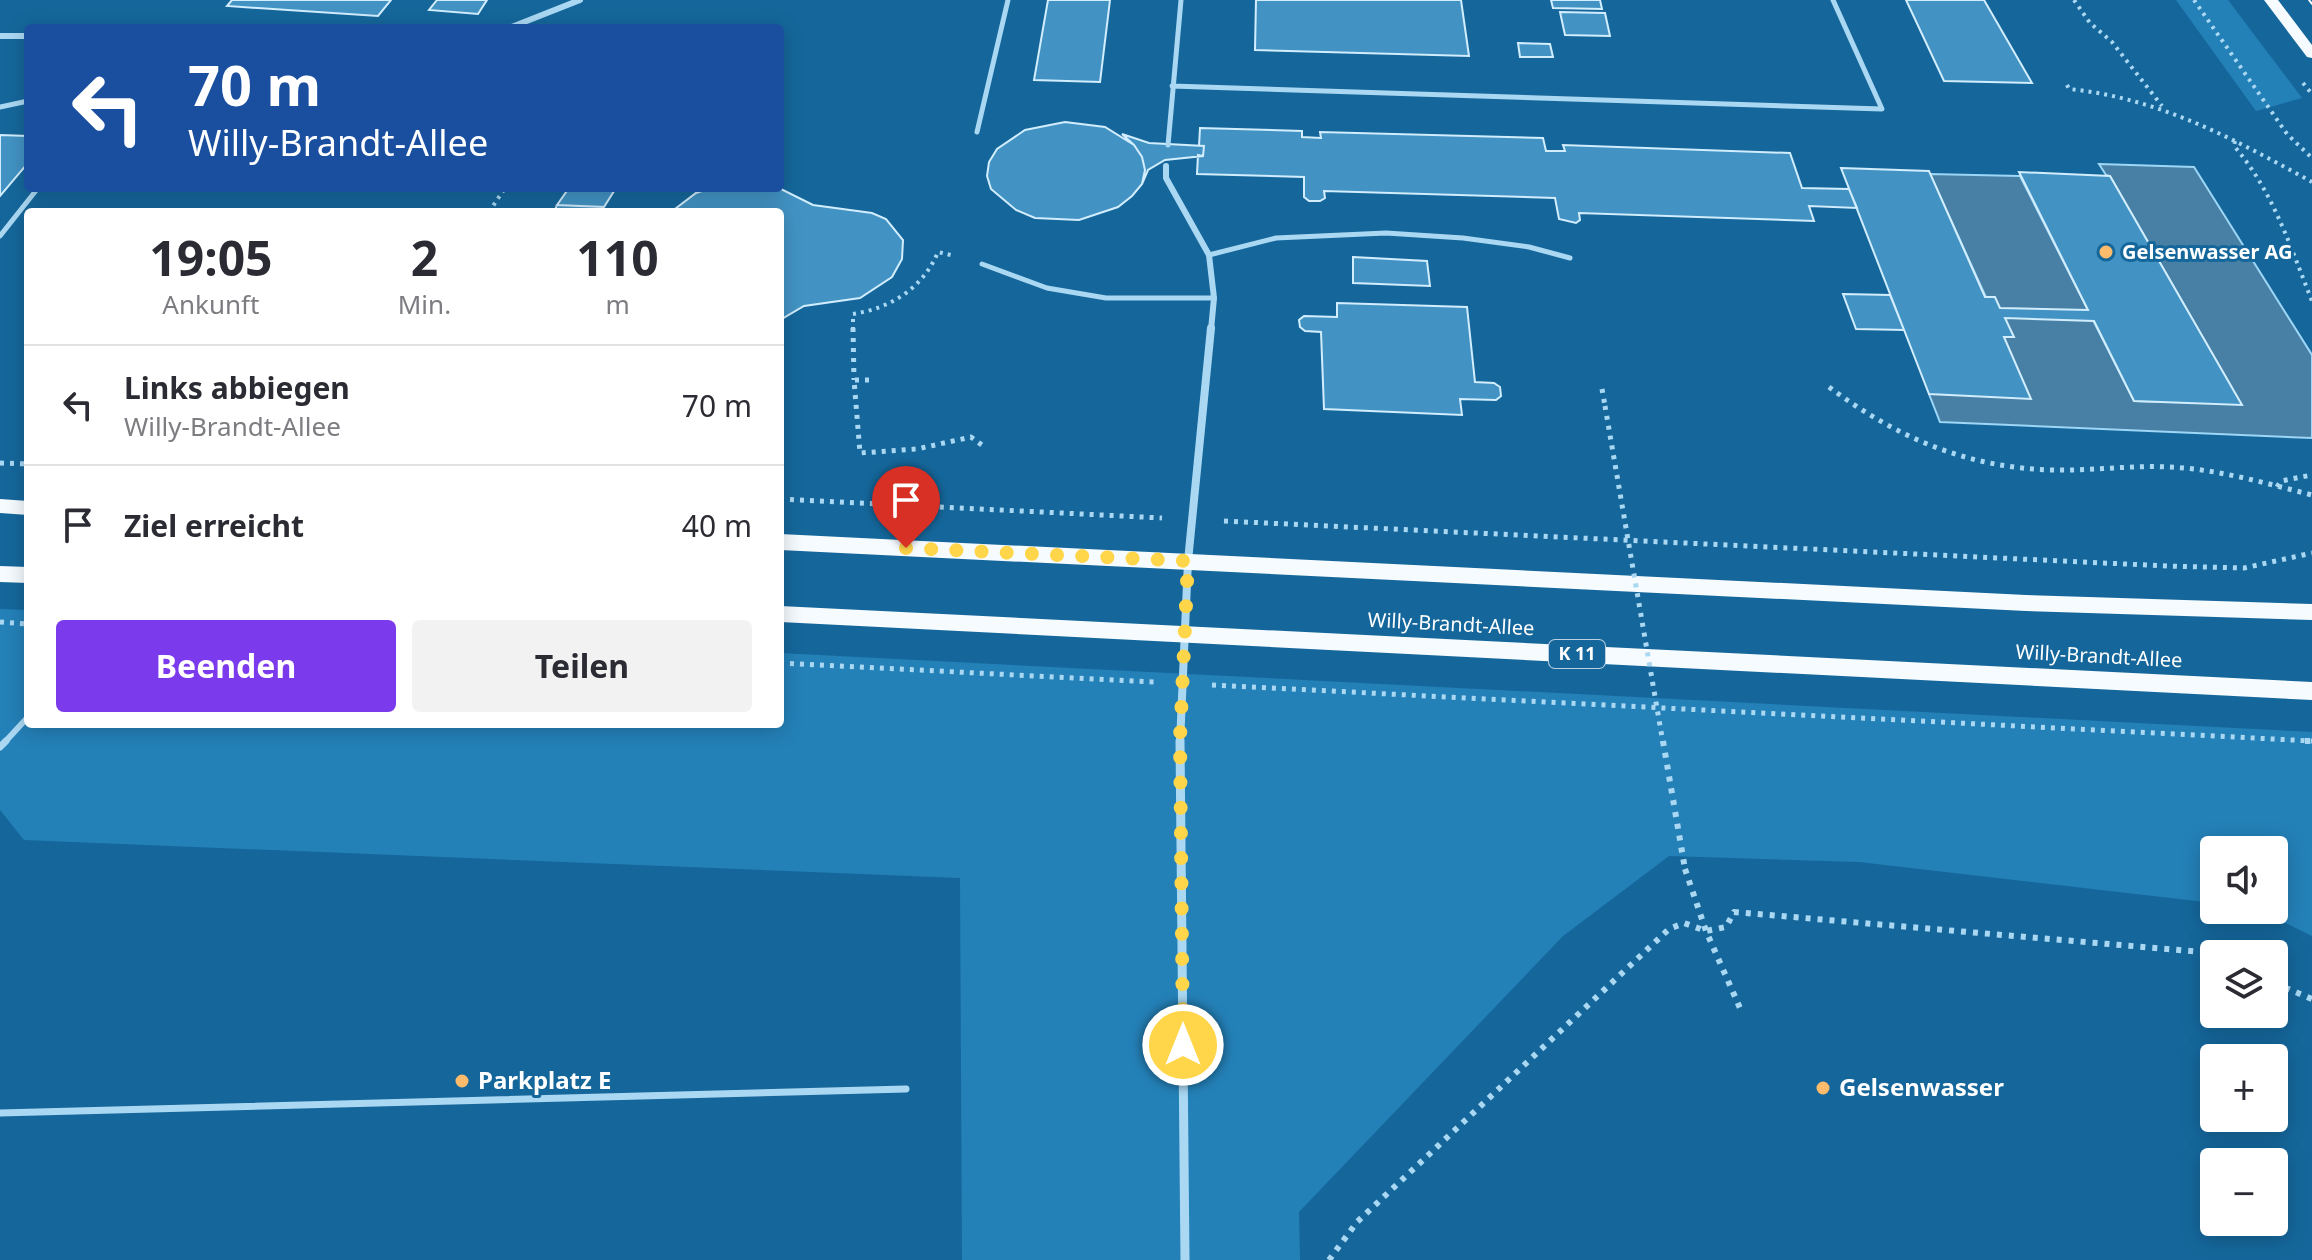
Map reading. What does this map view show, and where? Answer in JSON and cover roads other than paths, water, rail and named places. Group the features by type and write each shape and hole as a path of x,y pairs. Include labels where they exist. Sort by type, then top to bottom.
{"main road":[{"path":"2271,0 2312,54"},
{"path":"0,506 24,508"},
{"path":"784,542 2026,603 2312,612"},
{"path":"0,574 24,575"},
{"name":"Willy-Brandt-Allee","path":"784,614 2312,691"}],"street":[{"path":"519,24 580,0"},
{"path":"0,36 24,36"},
{"path":"1167,162 1166,178 1209,255 1214,298 1188,561 1180,754 1185,1260"}],"lane":[{"path":"977,132 1008,0"},
{"path":"1168,145 1181,0"},
{"path":"1172,86 1882,109 1833,0"},
{"path":"0,107 24,102"},
{"path":"0,236 35,192"},
{"path":"1209,255 1276,238 1386,233 1463,238 1529,247 1570,258"},
{"path":"982,264 1047,288 1106,298 1214,298"},
{"path":"0,747 24,721"},
{"path":"0,1113 906,1089"}],"tram line":[{"path":"2309,0 2312,4"}],"place":[{"name":"Gelsenwasser AG","path":"2106,252"},
{"name":"Parkplatz E","path":"462,1081"},
{"name":"Gelsenwasser","path":"1823,1088"}]}
